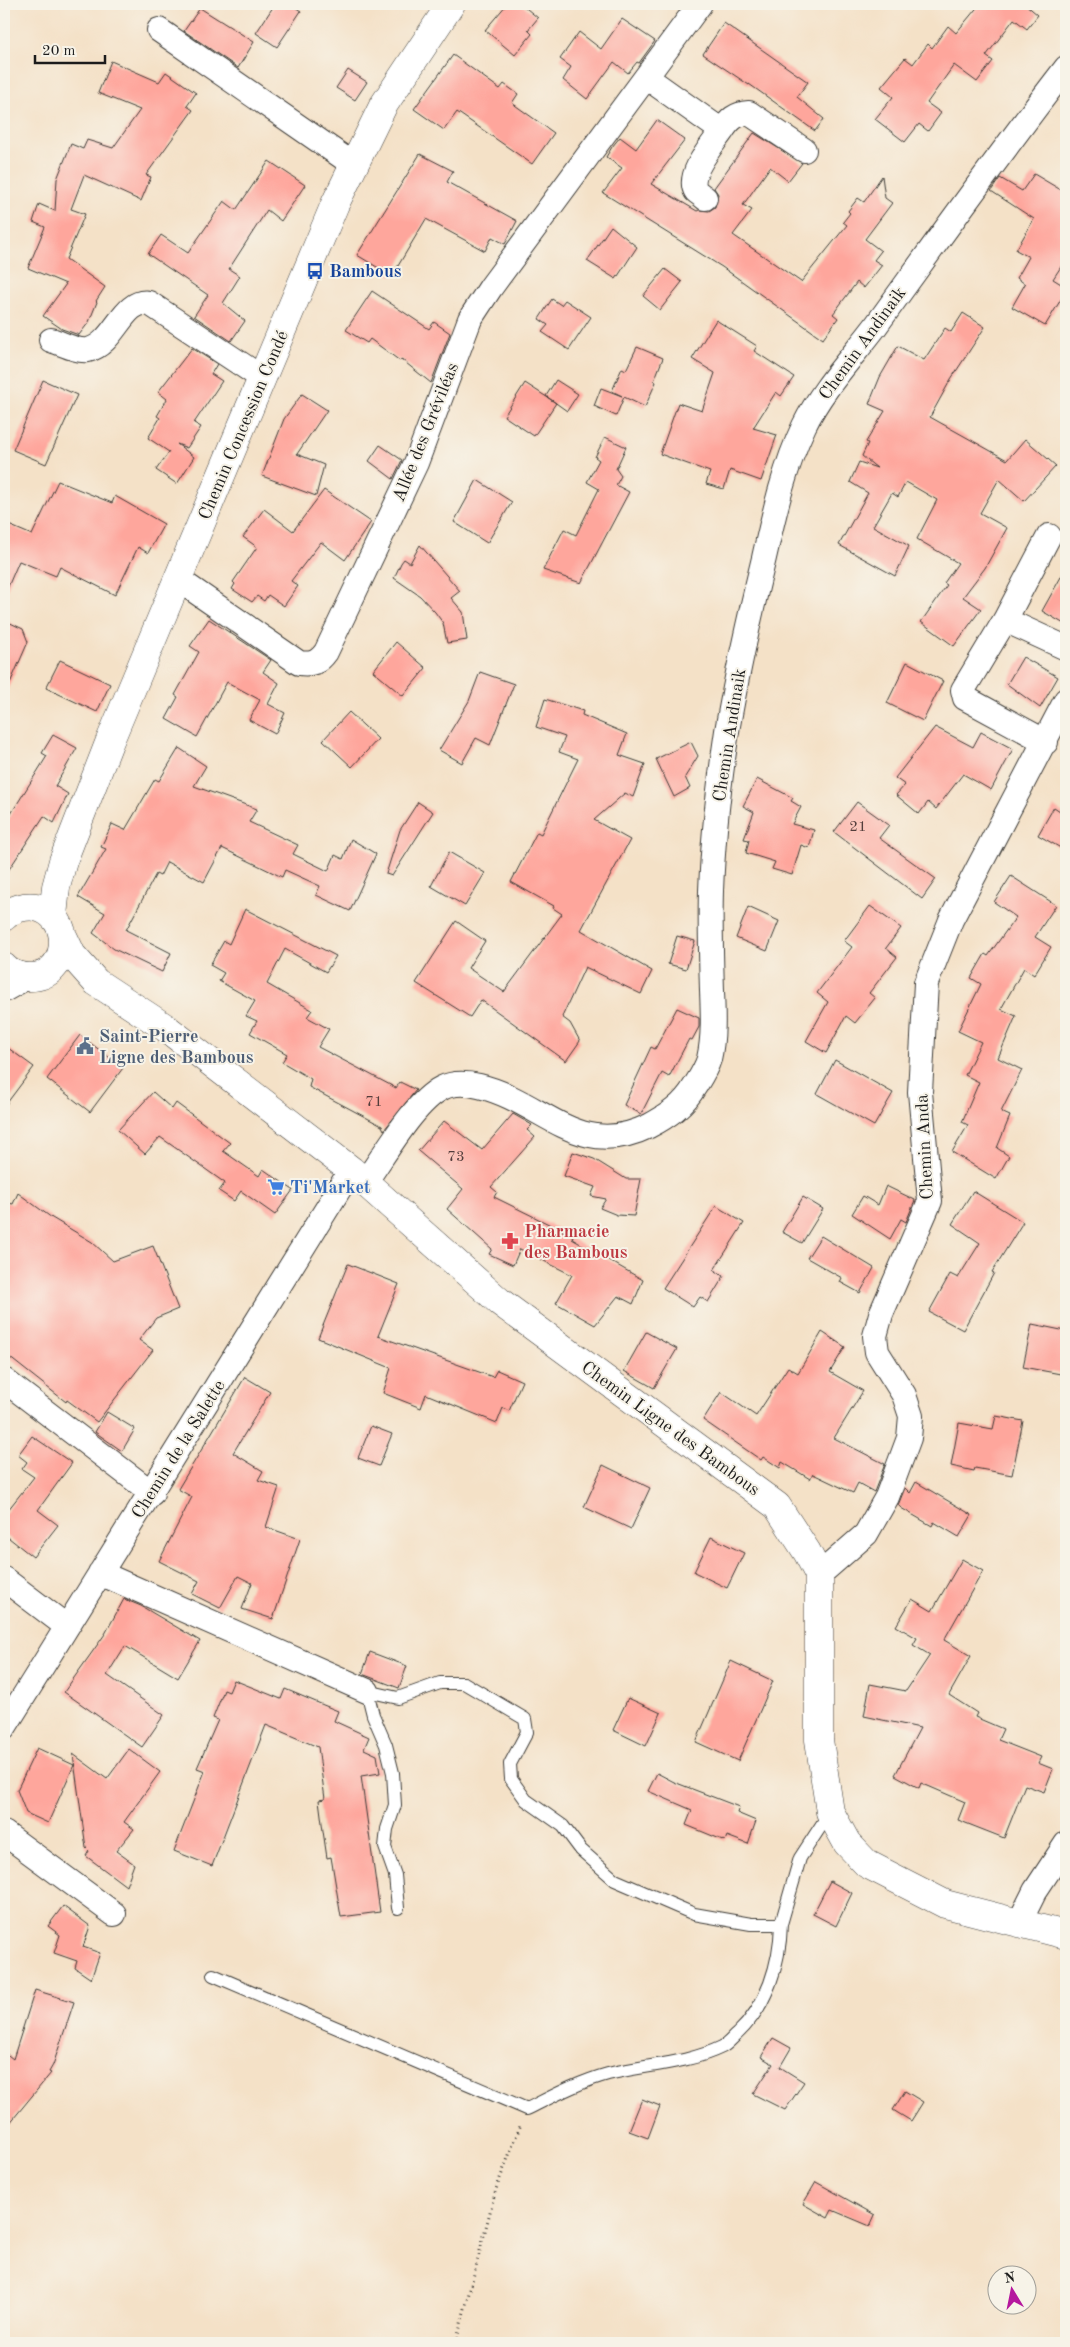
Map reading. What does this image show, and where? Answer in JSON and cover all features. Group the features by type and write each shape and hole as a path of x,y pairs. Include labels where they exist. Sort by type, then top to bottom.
{"main road":[{"name":"Chemin Concession Condé","path":"19,977 47,972 57,962 63,951 29,915 56,887 63,861 110,743 334,204 384,106 451,4"},
{"name":"Chemin Ligne des Bambous","path":"29,915 72,955 96,982 166,1028 358,1176 500,1302 777,1506 807,1552 819,1575 819,1740 830,1812 846,1842 867,1864 945,1904 1020,1921 1066,1935"},
{"name":"Chemin Ligne des Bambous","path":"19,977 64,974 96,982"}],"street":[{"name":"Allée des Gréviléas","path":"179,580 300,663 315,663 321,660 416,463 470,319 491,287 700,4"},
{"path":"158,30 354,165"},
{"name":"Chemin Andinaik","path":"358,1176 431,1094 446,1086 457,1083 489,1089 511,1096 559,1125 583,1134 609,1138 639,1130 670,1115 692,1091 708,1063 713,1030 711,894 714,838 727,731 746,633 783,482 804,426 833,377 872,331 958,210 1066,68"},
{"path":"646,77 722,131"},
{"path":"706,198 696,191 695,172 730,118 749,113 804,150"},
{"path":"51,340 86,350 95,347 108,338 134,305 141,302 149,304 164,313 262,378"},
{"path":"1046,742 965,698 963,690 1006,620 1049,536"},
{"path":"1006,620 1066,648"},
{"name":"Chemin Anda","path":"819,1575 866,1534 887,1497 909,1438 911,1416 904,1395 877,1352 874,1336 881,1314 930,1201 920,1092 926,983 951,920 1046,742 1066,700"},
{"name":"Chemin de la Salette","path":"4,1728 66,1626 358,1176"},
{"path":"4,1380 152,1493"},
{"path":"100,1573 367,1691"},
{"path":"4,1579 66,1626"},
{"path":"4,1833 114,1914"},
{"path":"1020,1921 1035,1891 1066,1844"}],"lane":[{"path":"398,1908 395,1875 385,1847 387,1829 395,1805 393,1773 386,1744 373,1715 367,1691 398,1698 440,1683 464,1683 526,1719 527,1732 510,1764 511,1779 526,1800 563,1826 580,1850 615,1880 694,1914 751,1924 781,1924"},
{"path":"213,1975 527,2109 559,2092 606,2074 682,2060 724,2046 750,2022 773,1980 781,1942 781,1924 800,1858 830,1812"}],"path":[{"path":"456,2343 496,2189 527,2109"}],"building":[{"path":"275,4 290,4 301,11 277,47 256,33"},
{"path":"507,4 521,4 538,18 528,30 532,34 515,55 485,30"},
{"path":"980,4 1025,4 1038,15 1027,29 1014,19 986,56 993,61 977,82 954,65 927,103 941,113 928,131 919,124 905,142 875,119 893,97 881,87 905,58 913,64 928,44 932,48 948,26 956,33"},
{"path":"200,8 254,42 238,68 184,31"},
{"path":"622,19 655,41 639,63 637,62 628,73 614,62 587,99 563,80 571,67 560,59 579,32 601,49"},
{"path":"724,23 808,82 797,97 824,119 815,131 703,54"},
{"path":"453,55 500,89 504,84 518,94 512,103 554,133 532,164 457,112 444,130 414,109"},
{"path":"111,61 159,82 166,72 196,93 187,106 193,110 146,175 151,177 141,201 84,175 71,209 85,214 66,259 105,287 96,301 89,322 79,335 62,329 43,316 66,284 28,268 45,227 33,222 39,204 55,211 57,179 71,144 83,149 87,140 113,148 140,110 98,93"},
{"path":"348,70 367,82 355,100 336,88"},
{"path":"657,120 685,140 651,184 697,211 709,211 715,207 718,194 714,188 754,133 802,163 788,181 770,167 743,205 752,210 733,235 801,282 847,225 843,222 850,213 848,211 858,198 864,202 882,176 885,198 892,203 865,239 881,251 874,260 882,265 864,288 857,282 833,314 838,318 823,339 722,267 603,193 622,168 606,157 612,147 620,137 636,149"},
{"path":"420,154 453,171 447,182 517,221 505,244 492,237 485,251 426,219 392,276 357,255"},
{"path":"269,161 305,185 281,221 267,210 229,269 240,276 223,303 245,321 231,341 194,316 208,295 148,254 161,235 188,253 224,201 236,210"},
{"path":"1034,174 1066,193 1066,259 1053,279 1066,287 1066,291 1045,326 1012,307 1025,284 1017,278 1029,257 1016,250 1034,219 991,191 1000,178 1022,191"},
{"path":"611,226 637,247 616,279 587,261"},
{"path":"665,269 682,282 660,310 643,296"},
{"path":"372,291 429,329 434,322 450,333 431,383 401,359 400,361 370,339 367,343 346,330"},
{"path":"552,299 561,305 565,300 591,317 569,350 542,332 548,325 539,319"},
{"path":"963,313 985,327 951,379 930,417 1007,460 1025,439 1056,466 1024,501 999,479 980,513 1007,528 985,568 963,597 981,609 954,646 921,622 947,585 944,583 958,563 917,539 937,500 906,482 898,497 892,493 873,526 909,546 895,576 839,545 868,493 850,482 859,462 877,468 862,456 868,443 866,442 885,411 869,404 880,377 898,346 924,360 945,328 951,332"},
{"path":"716,320 757,346 754,351 794,377 781,396 776,392 753,428 777,435 761,481 730,470 724,489 706,484 710,472 660,454 678,403 702,411 715,373 692,359"},
{"path":"637,347 663,358 654,381 656,382 645,407 624,397 616,416 594,406 601,388 622,396 612,391 622,368 626,370"},
{"path":"192,348 217,364 211,374 222,381 194,423 201,427 187,448 177,444 194,457 177,484 156,470 169,452 148,438 160,418 157,416 167,399 158,392"},
{"path":"43,380 77,395 46,464 13,450"},
{"path":"556,380 578,394 567,411 546,396"},
{"path":"525,383 556,403 534,436 504,416"},
{"path":"302,394 327,410 297,454 324,465 316,496 262,476 284,419"},
{"path":"605,437 626,447 616,469 621,476 616,485 629,492 581,583 543,570 564,529 576,535 599,489 587,482 599,460 595,457"},
{"path":"380,445 402,460 393,479 369,461"},
{"path":"477,480 512,502 487,543 454,522"},
{"path":"58,481 112,503 115,496 164,524 148,553 138,547 115,595 60,567 56,576 19,561 4,596 4,523 32,535"},
{"path":"324,490 371,522 345,560 321,542 291,581 298,586 284,606 268,595 264,601 257,596 252,602 232,589 235,584 233,582 257,547 243,537 264,509 293,531"},
{"path":"420,545 460,591 451,598 463,612 467,640 447,643 443,623 435,612 420,596 394,578 404,559 410,563"},
{"path":"1066,568 1066,625 1042,611"},
{"path":"209,619 271,660 263,672 279,683 268,704 285,713 275,734 249,720 260,700 227,682 197,737 166,719 178,697 175,695 199,652 190,646"},
{"path":"4,620 23,629 28,642 4,697"},
{"path":"396,642 426,668 403,696 373,671"},
{"path":"1023,657 1058,677 1040,708 1007,684"},
{"path":"60,660 110,684 97,712 46,688"},
{"path":"907,662 943,681 923,721 887,703"},
{"path":"480,672 514,684 490,745 476,738 462,763 439,750 469,701"},
{"path":"545,699 583,711 582,715 627,734 619,755 645,764 633,797 625,793 594,820 630,840 581,930 652,971 641,994 585,967 562,1017 570,1023 580,1041 566,1061 481,1000 470,1017 416,983 456,921 485,941 468,968 504,992 562,914 553,908 554,906 511,882 537,832 541,834 578,759 559,752 565,737 536,727"},
{"path":"349,712 378,739 352,767 323,740"},
{"path":"935,727 973,747 981,732 1013,749 991,790 963,774 936,809 928,802 919,814 896,795 905,785 895,778"},
{"path":"53,735 77,748 55,786 68,794 54,823 44,816 4,877 4,825 47,756 42,753"},
{"path":"691,742 698,756 685,777 690,788 674,797 656,759"},
{"path":"179,748 206,766 194,786 257,809 249,822 298,845 293,854 328,871 335,855 343,859 351,839 376,854 350,911 316,895 320,886 285,870 282,877 222,848 204,882 167,862 160,876 156,874 126,930 171,953 162,972 114,949 93,933 105,913 78,897 106,849 101,847 112,824 125,830 155,779 159,781"},
{"path":"757,779 793,798 791,801 801,807 792,824 814,830 809,848 801,845 792,875 772,869 775,862 746,853 749,840 744,839 754,812 743,806"},
{"path":"418,802 433,812 392,876 386,874 400,830"},
{"path":"857,802 889,825 879,838 936,879 922,899 834,832"},
{"path":"1054,807 1066,815 1066,851 1038,835"},
{"path":"449,852 485,873 465,906 431,886"},
{"path":"1011,876 1056,905 1035,937 1051,947 1034,975 1024,968 1001,1009 1016,1016 998,1058 1022,1070 1001,1112 1010,1116 997,1148 1009,1156 996,1179 952,1152 968,1125 962,1122 979,1082 965,1075 981,1042 958,1031 981,984 971,978 985,954 988,956 1016,917 994,902"},
{"path":"870,906 901,928 886,948 897,957 869,993 875,998 855,1023 846,1016 826,1053 806,1041 828,1002 817,993 852,947 844,941"},
{"path":"748,907 779,921 767,951 736,938"},
{"path":"245,909 336,956 326,972 285,949 267,984 312,1010 307,1017 329,1029 318,1047 396,1088 400,1082 416,1090 384,1130 382,1126 309,1087 311,1079 282,1062 287,1054 250,1033 257,1021 246,1016 255,1001 219,981 224,973 210,965 224,941 229,944"},
{"path":"677,936 695,941 686,969 668,964"},
{"path":"677,1008 699,1018 699,1027 692,1040 689,1039 669,1077 662,1073 641,1114 624,1105 651,1047 655,1049"},
{"path":"80,1035 123,1068 90,1112 47,1079"},
{"path":"4,1045 34,1067 4,1107"},
{"path":"835,1060 893,1093 874,1126 817,1094"},
{"path":"153,1092 172,1109 176,1103 230,1143 223,1151 259,1176 263,1169 293,1190 275,1215 241,1191 234,1201 219,1191 225,1183 160,1137 145,1154 118,1130"},
{"path":"513,1114 532,1125 527,1130 535,1137 491,1187 497,1192 494,1197 573,1236 572,1239 643,1280 633,1304 618,1296 595,1325 556,1303 572,1275 520,1249 513,1265 489,1254 492,1249 447,1209 463,1189 418,1151 444,1121 482,1150"},
{"path":"573,1152 594,1159 626,1179 641,1179 634,1216 617,1215 600,1208 606,1199 591,1196 595,1187 564,1176"},
{"path":"886,1186 915,1200 906,1222 901,1219 890,1239 852,1214 863,1196 878,1205"},
{"path":"973,1191 1023,1222 992,1272 994,1273 963,1330 929,1312 950,1274 958,1278 980,1243 952,1224"},
{"path":"18,1193 52,1218 92,1242 113,1261 153,1246 178,1309 156,1318 139,1340 153,1350 97,1422 67,1400 66,1402 4,1353 4,1202 13,1204"},
{"path":"803,1197 823,1209 802,1243 782,1232"},
{"path":"716,1206 744,1223 714,1270 724,1276 708,1302 700,1297 693,1307 663,1288"},
{"path":"821,1236 874,1268 860,1293 840,1282 842,1278 807,1258"},
{"path":"348,1264 399,1284 378,1336 493,1377 497,1370 522,1381 509,1411 503,1408 497,1423 426,1394 421,1408 383,1393 391,1368 318,1338"},
{"path":"1032,1324 1066,1331 1066,1375 1023,1367"},
{"path":"646,1332 677,1349 654,1388 624,1371"},
{"path":"822,1332 845,1347 830,1372 863,1391 834,1438 885,1464 874,1492 858,1483 853,1493 813,1474 810,1479 782,1462 780,1468 763,1457 761,1460 703,1420 721,1392 756,1416 788,1367 798,1373"},
{"path":"245,1377 270,1392 233,1453 263,1471 258,1480 279,1487 266,1527 300,1539 273,1619 242,1609 252,1583 238,1576 220,1608 192,1594 199,1581 159,1561 192,1497 178,1489"},
{"path":"107,1412 135,1429 122,1451 95,1432"},
{"path":"996,1416 1023,1421 1012,1475 975,1468 974,1471 951,1466 959,1423 993,1429"},
{"path":"371,1426 392,1434 379,1466 358,1458"},
{"path":"32,1436 72,1463 38,1510 58,1525 33,1557 4,1534 4,1515 34,1477 22,1469 27,1462 18,1455"},
{"path":"603,1465 650,1488 631,1529 584,1507"},
{"path":"916,1482 972,1515 959,1537 934,1522 932,1526 898,1505 905,1488 910,1493"},
{"path":"711,1537 744,1553 727,1588 694,1572"},
{"path":"962,1559 983,1571 944,1640 971,1656 949,1695 977,1713 975,1717 1003,1729 998,1740 1041,1757 1038,1763 1053,1769 1044,1792 1025,1785 1004,1838 958,1820 965,1802 921,1783 919,1788 895,1775 920,1728 864,1716 870,1684 906,1691 930,1655 913,1645 917,1638 896,1626 912,1599 932,1611"},
{"path":"124,1599 141,1606 200,1641 178,1678 125,1646 107,1675 164,1715 142,1747 64,1692 105,1634"},
{"path":"370,1652 407,1666 399,1688 362,1674"},
{"path":"731,1661 773,1681 738,1761 696,1742"},
{"path":"234,1680 281,1699 285,1689 338,1711 334,1721 369,1737 364,1749 377,1755 380,1773 361,1776 380,1912 341,1917 331,1857 327,1858 323,1831 319,1800 325,1799 318,1747 266,1725 212,1866 174,1851 205,1771 197,1768 218,1720 213,1718 224,1690 229,1692"},
{"path":"628,1698 661,1713 646,1746 613,1730"},
{"path":"37,1748 74,1765 48,1823 26,1813 17,1790"},
{"path":"129,1749 160,1772 124,1822 134,1829 116,1851 134,1864 126,1886 86,1856 89,1851 86,1848 73,1754 107,1779"},
{"path":"657,1773 674,1782 739,1807 737,1813 756,1821 748,1844 727,1836 725,1841 686,1825 692,1810 648,1791"},
{"path":"830,1881 852,1893 836,1926 813,1914"},
{"path":"63,1906 90,1926 83,1947 100,1953 91,1979 75,1968 77,1961 54,1953 60,1935 48,1926"},
{"path":"35,1990 74,2002 49,2072 51,2073 4,2130 4,2052 13,2059"},
{"path":"773,2038 791,2048 780,2067 804,2082 785,2110 753,2094 773,2064 761,2057"},
{"path":"905,2091 923,2102 911,2121 893,2110"},
{"path":"642,2099 660,2106 648,2138 629,2131"},
{"path":"816,2182 875,2215 870,2226 832,2210 828,2218 803,2204"}],"place":[{"name":"Bambous","path":"315,271"},
{"name":"Saint-Pierre Ligne des Bambous","path":"85,1046"},
{"name":"Ti'Market","path":"276,1187"},
{"name":"Pharmacie des Bambous","path":"510,1241"}]}
